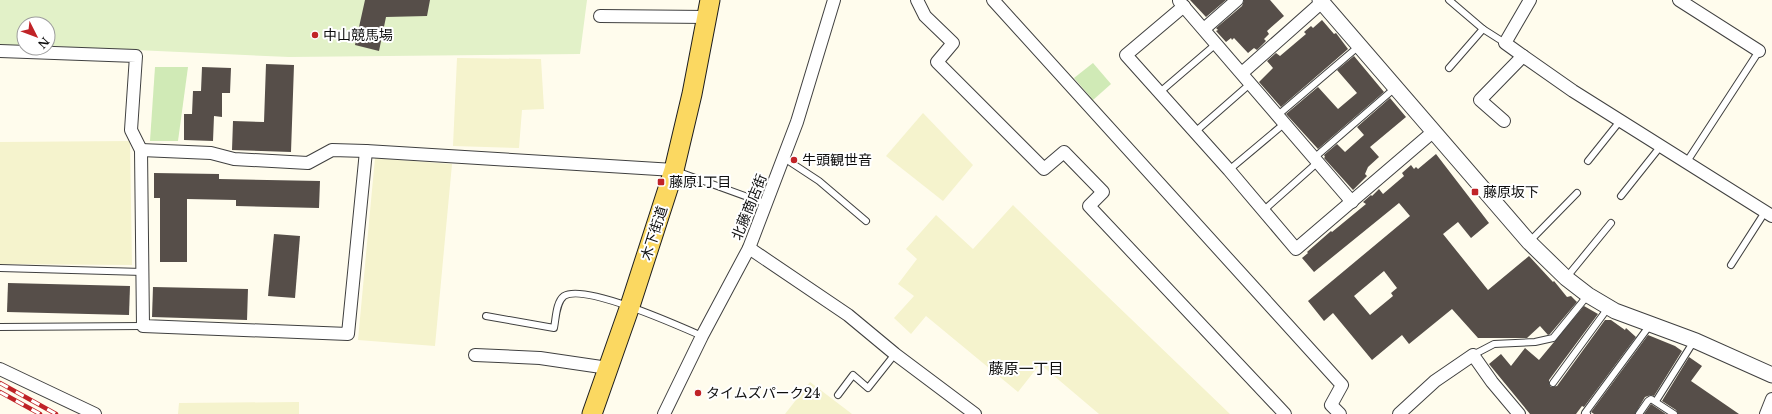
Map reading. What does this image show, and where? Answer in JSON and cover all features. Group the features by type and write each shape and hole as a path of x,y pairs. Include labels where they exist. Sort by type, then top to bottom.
{"main road":[{"name":"木下街道","path":"592,414 630,306 674,170 692,94 708,8"}],"street":[{"name":"北藤商店街","path":"664,414 702,336 749,248 797,122 834,0"},
{"path":"917,0 925,16 953,43 937,62 1044,169 1064,152 1103,192 1089,206 1285,414"},
{"path":"993,0 1342,385 1331,405 1340,414"},
{"path":"1204,29 1237,0"},
{"path":"1530,0 1505,43 1573,91 1768,214"},
{"path":"1679,0 1759,51"},
{"path":"1242,73 1321,1 1396,86 1529,242 1566,278 1608,308 1694,341 1772,375"},
{"path":"1352,202 1181,3 1126,55 1229,170 1296,249 1352,202 1434,131"},
{"path":"600,16 708,8"},
{"path":"0,51 136,56 131,130 141,150 143,326 348,334 366,150"},
{"path":"1504,121 1480,100 1523,56"},
{"path":"141,150 211,153 234,159 308,163 332,150 366,150 674,170"},
{"path":"749,248 848,315 895,354 975,414"},
{"path":"475,354 540,358 608,368"},
{"path":"1399,414 1435,381 1473,355 1511,411"},
{"path":"0,369 95,414"},
{"path":"1766,414 1772,399"}],"lane":[{"path":"1449,0 1483,29 1505,43"},
{"path":"1449,68 1483,29"},
{"path":"1160,92 1216,44"},
{"path":"1229,170 1359,45"},
{"path":"1686,163 1759,51"},
{"path":"1195,132 1251,84"},
{"path":"1263,211 1396,86"},
{"path":"1588,161 1620,121"},
{"path":"1621,196 1660,147"},
{"path":"784,158 819,181 866,221"},
{"path":"674,170 767,204"},
{"path":"1529,242 1577,193"},
{"path":"1731,265 1768,214"},
{"path":"1566,278 1611,222"},
{"path":"0,268 142,272"},
{"path":"486,316 554,328 559,302 564,296 571,293 599,297 630,306 702,336"},
{"path":"1473,355 1494,344 1535,342 1553,338 1588,295"},
{"path":"1553,383 1608,308"},
{"path":"1586,414 1585,413 1650,325"},
{"path":"0,327 143,326"},
{"path":"1656,402 1694,341"},
{"path":"838,395 853,375 868,388 895,354"},
{"path":"1639,414 1648,401 1652,399 1674,414"}],"shaded area":[{"path":"457,58 541,59 544,109 522,110 519,148 453,146"},
{"path":"923,113 973,165 943,201 886,156"},
{"path":"130,141 132,265 0,264 0,142"},
{"path":"375,158 452,164 435,346 358,340"},
{"path":"1013,205 1230,414 1099,414 1040,364 1018,392 926,316 911,334 894,318 914,296 898,284 917,259 906,249 936,215 973,249"},
{"path":"810,382 852,414 785,414"},
{"path":"299,402 299,414 178,414 179,403"}],"green space":[{"name":"中山競馬場","path":"0,0 587,0 580,54 289,57 56,46 56,16 16,16 16,46 0,45"},
{"path":"1093,63 1111,84 1093,100 1074,78"},
{"path":"155,67 188,67 178,141 150,141"}],"building":[{"path":"365,0 430,0 427,16 386,17 379,51 355,45"},
{"path":"1190,0 1226,0 1206,17"},
{"path":"1244,0 1270,0 1284,16 1267,31 1269,34 1264,39 1266,41 1257,50 1254,48 1248,53 1234,38 1232,40 1231,38 1226,42 1216,31 1218,30 1216,28 1242,6"},
{"path":"1322,20 1334,34 1336,33 1348,49 1281,107 1259,82 1273,68 1267,61 1276,53 1280,56 1306,34 1304,32 1311,26 1313,28"},
{"path":"1354,56 1384,92 1318,149 1286,114 1318,87 1338,109 1357,93 1337,70"},
{"path":"266,64 294,65 291,152 232,150 233,121 264,122"},
{"path":"202,67 231,68 230,93 222,93 222,117 214,116 213,141 184,140 184,114 192,114 193,91 201,91"},
{"path":"1390,98 1406,117 1370,147 1379,157 1368,167 1365,174 1367,176 1353,190 1324,158 1324,155 1337,144 1345,152 1364,135 1357,127"},
{"path":"1436,154 1489,223 1471,238 1458,222 1443,234 1488,290 1529,256 1553,282 1554,281 1567,297 1571,296 1577,302 1550,334 1548,335 1540,326 1527,338 1478,338 1452,309 1409,344 1402,335 1372,360 1333,313 1324,321 1308,301 1410,216 1399,203 1314,272 1302,258 1308,253 1307,252 1366,204 1363,202 1371,195 1372,196 1379,189 1383,194 1404,176 1402,173 1411,165 1414,169 1416,167 1418,169","holes":["1384,271 1397,288 1391,293 1393,296 1370,315 1354,296"]},
{"path":"154,173 219,174 219,179 320,181 319,208 236,206 236,200 187,199 187,262 160,262 160,198 154,198"},
{"path":"274,234 300,236 295,298 268,296"},
{"path":"8,283 130,286 129,315 7,312"},
{"path":"153,287 248,289 247,320 152,317"},
{"path":"1584,306 1598,314 1549,380 1551,387 1557,386 1605,320 1611,320 1625,330 1626,328 1636,337 1584,407 1582,406 1576,414 1530,414 1489,364 1501,354 1511,366 1525,348 1539,360"},
{"path":"1648,335 1675,346 1682,351 1654,396 1651,395 1645,397 1635,414 1594,414 1591,412"},
{"path":"1689,357 1702,366 1691,381 1739,414 1678,414 1676,410 1662,401"},
{"path":"1651,404 1666,414 1644,414"}],"railway":[{"path":"0,383 56,414"},
{"path":"0,392 40,414"}],"place":[{"name":"中山競馬場","path":"315,35"},
{"name":"牛頭観世音","path":"794,160"},
{"name":"藤原1丁目","path":"661,182"},
{"name":"藤原坂下","path":"1475,192"},
{"name":"タイムズパーク24","path":"698,393"}],"district":[{"name":"藤原一丁目","path":"1026,368"}]}
